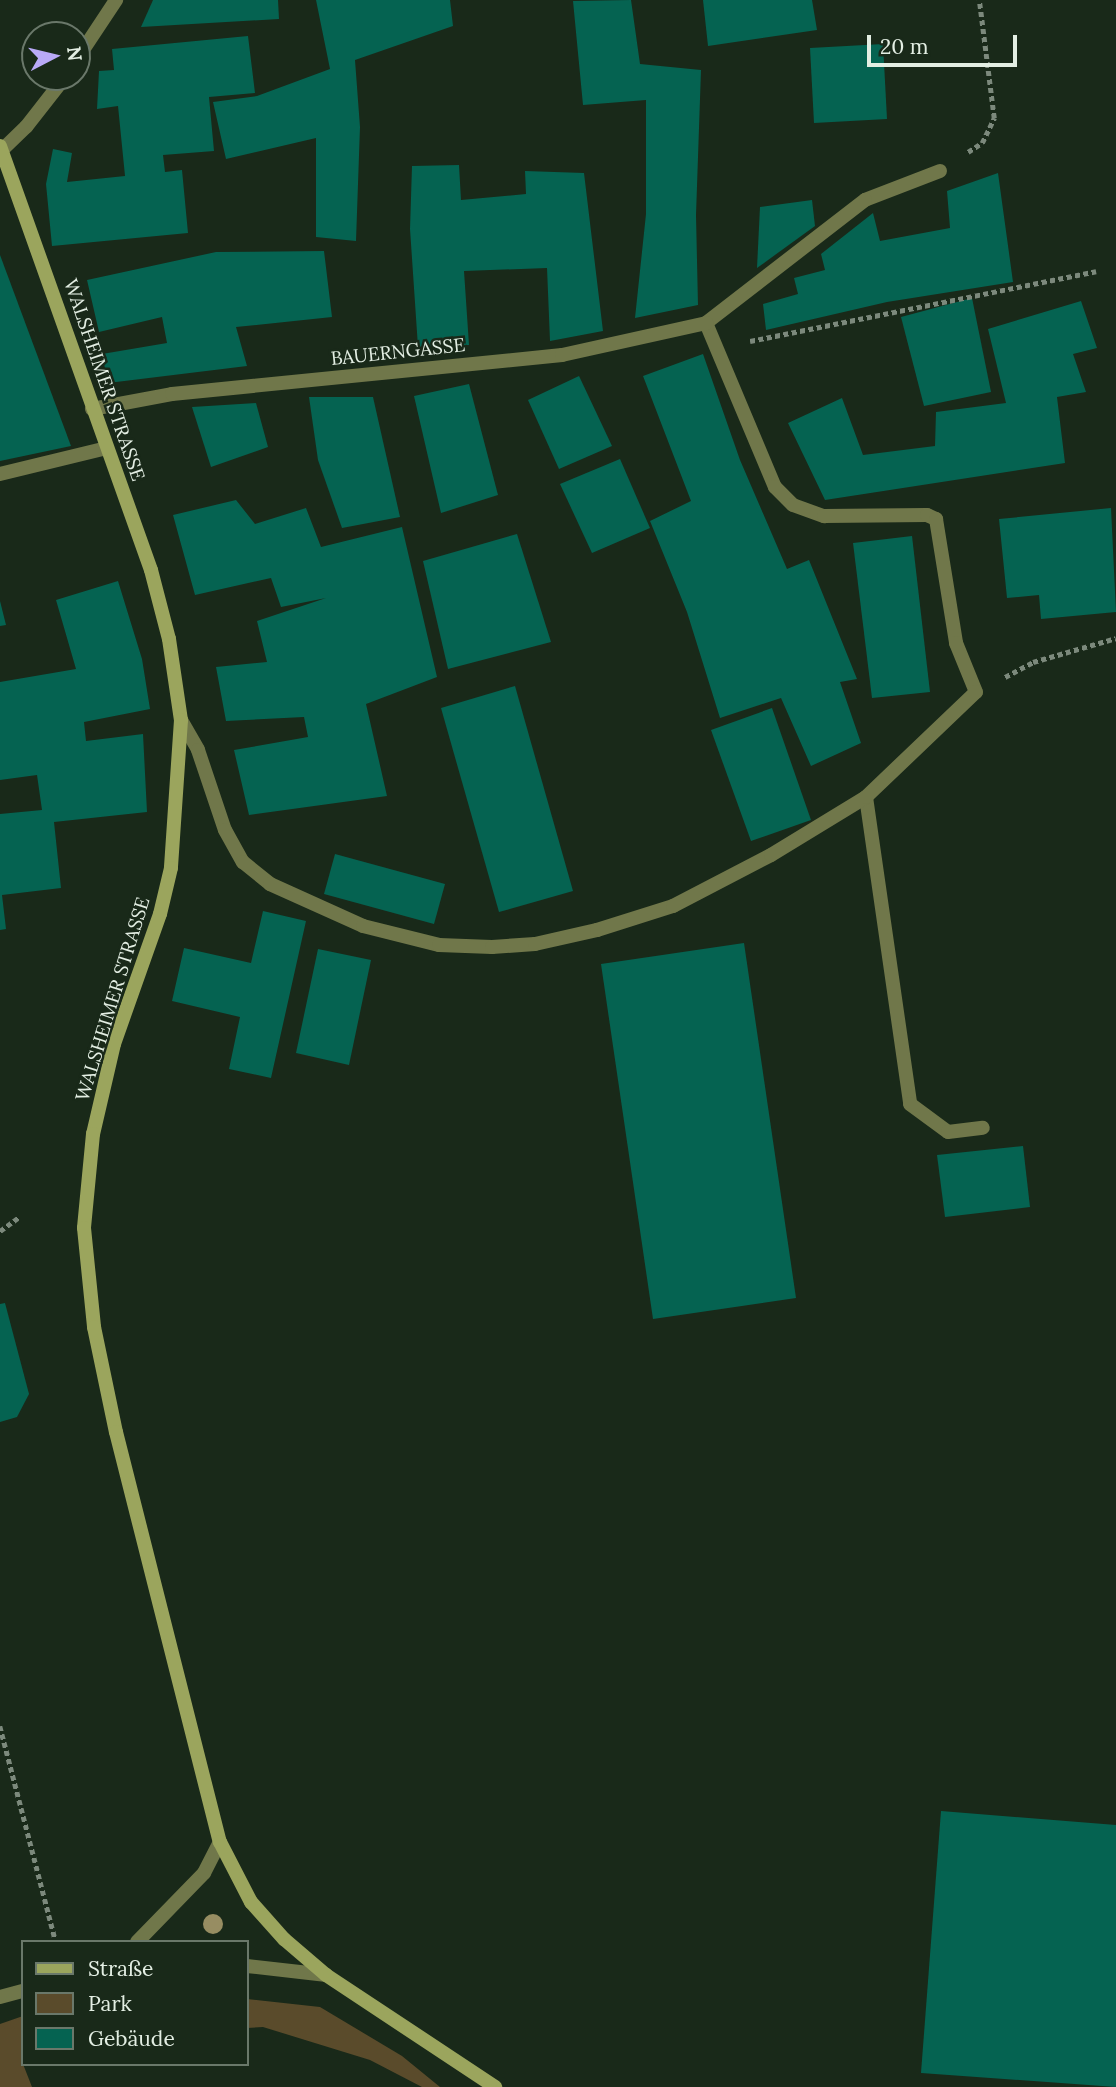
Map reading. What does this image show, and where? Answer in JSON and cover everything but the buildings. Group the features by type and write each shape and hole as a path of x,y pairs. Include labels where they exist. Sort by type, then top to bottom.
{"street":[{"path":"91,38 116,0"},
{"name":"WALSHEIMER STRASSE","path":"54,91 26,127 1,147 151,570 169,639 181,720 171,868 160,914 114,1044 93,1134 84,1228 94,1327 142,1535 220,1842 251,1902 326,1975 495,2087"},
{"name":"BAUERNGASSE","path":"92,409 172,394 562,355 706,323 865,200 940,171"},
{"path":"706,323 719,348 775,487 793,505 824,516 927,515 936,519 956,643 976,692"},
{"path":"0,474 107,449"},
{"name":"WALSHEIMER STRASSE","path":"181,720 198,750 225,830 243,862 305,904 363,926 439,945 535,943 673,906 771,855 866,797 976,692"},
{"path":"866,797 910,1104 948,1132 984,1128"},
{"path":"139,1940 204,1873 220,1842"},
{"path":"248,1966 326,1975"},
{"path":"0,1997 21,1992"}],"path":[{"path":"940,171 982,143 994,118 979,0"},
{"path":"719,348 1096,271"},
{"path":"976,692 1033,662 1116,638"},
{"path":"0,1231 19,1217"},
{"path":"0,1726 55,1940"}],"green space":[{"path":"248,1999 320,2007 402,2056 440,2087 422,2087 370,2060 263,2027 248,2028"},
{"path":"21,2017 21,2066 24,2066 32,2087 0,2087 0,2024"}]}
